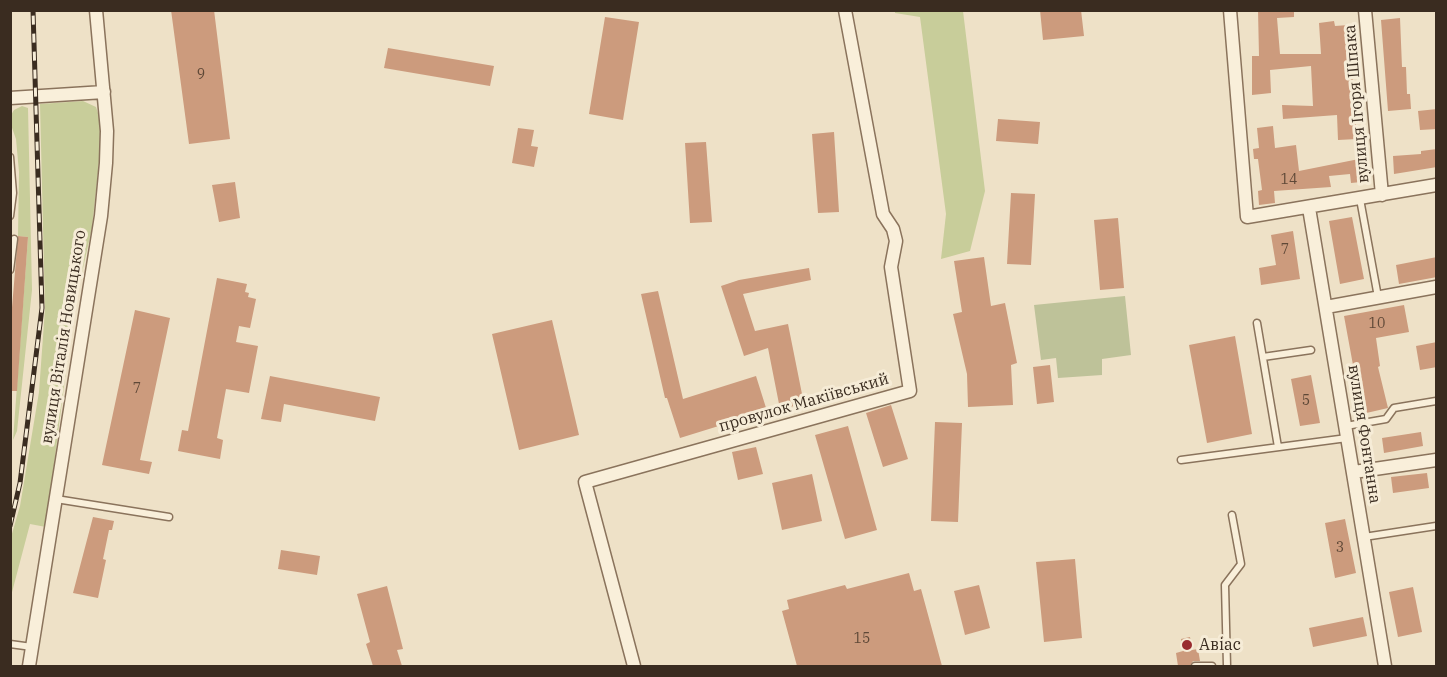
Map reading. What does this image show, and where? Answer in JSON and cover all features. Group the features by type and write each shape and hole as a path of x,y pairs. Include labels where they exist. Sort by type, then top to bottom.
{"street":[{"name":"вулиця Віталія Новицького","path":"29,666 101,216 107,131 96,10"},
{"name":"провулок Макіївський","path":"634,666 585,482 910,390 891,267 896,241 893,229 883,214 845,10"},
{"path":"1230,10 1247,217 1437,185"},
{"name":"вулиця Ігоря Шпака","path":"1365,10 1382,195"},
{"path":"10,98 104,92"},
{"name":"вулиця Фонтанна","path":"1309,208 1385,666"},
{"path":"1326,307 1437,287"},
{"path":"1354,472 1437,460"}],"lane":[{"path":"10,157 13,193 10,216"},
{"path":"1360,199 1378,298"},
{"path":"10,270 14,239"},
{"path":"1257,323 1278,447"},
{"path":"1263,357 1311,350"},
{"path":"1181,460 1278,447 1347,432 1386,418 1394,408 1437,401"},
{"path":"55,499 169,517"},
{"path":"1227,666 1225,585 1240,564 1232,515"},
{"path":"1364,537 1437,526"},
{"path":"10,644 33,647"},
{"path":"1195,666 1212,666"}],"green space":[{"path":"895,11 963,11 985,191 970,251 941,259 946,214 920,17 895,13"},
{"path":"83,101 96,107 101,143 92,228 74,308 46,527 30,524 11,596 11,537 20,506 39,392 45,309 40,104"},
{"path":"22,106 28,108 32,290 17,431 13,440 28,237 18,236 19,172 11,115 14,110"},
{"path":"1125,296 1131,355 1102,359 1102,375 1058,378 1056,358 1041,360 1034,305"}],"building":[{"path":"171,10 214,10 230,139 189,144"},
{"path":"1040,10 1081,10 1084,36 1043,40"},
{"path":"1258,10 1294,10 1294,17 1277,18 1280,54 1321,54 1319,23 1334,21 1335,26 1349,25 1357,139 1338,140 1337,115 1283,119 1282,105 1313,106 1311,66 1270,70 1271,93 1252,95 1252,56 1259,56"},
{"path":"605,17 639,22 623,120 589,114"},
{"path":"1400,18 1402,67 1406,67 1407,94 1410,94 1411,109 1388,111 1381,20"},
{"path":"388,48 494,66 490,86 384,68"},
{"path":"1437,109 1437,129 1420,130 1418,111"},
{"path":"998,119 1040,122 1038,144 996,141"},
{"path":"1273,126 1275,148 1296,145 1299,171 1359,159 1361,182 1351,183 1350,174 1329,176 1331,187 1274,191 1275,203 1259,205 1258,191 1262,190 1258,159 1254,159 1253,149 1259,148 1257,128"},
{"path":"518,128 534,130 531,146 538,147 534,167 512,163"},
{"path":"834,132 839,212 818,213 812,134"},
{"path":"706,142 712,222 690,223 685,143"},
{"path":"1437,149 1437,167 1394,174 1393,156 1421,154 1421,151"},
{"path":"235,182 240,218 219,222 212,185"},
{"path":"1011,193 1035,194 1031,265 1007,264"},
{"path":"1352,217 1364,279 1340,284 1329,221"},
{"path":"1118,218 1124,288 1100,290 1094,220"},
{"path":"1293,231 1300,279 1261,285 1259,268 1276,265 1271,235"},
{"path":"18,236 28,237 17,391 10,391 10,331"},
{"path":"984,257 991,306 1005,303 1017,363 1011,365 1013,405 968,407 967,374 953,314 962,312 954,261"},
{"path":"1437,257 1437,277 1399,284 1396,265"},
{"path":"809,268 811,280 743,294 755,331 788,324 804,404 780,409 768,348 744,356 721,286 739,280"},
{"path":"217,278 247,284 245,292 249,293 248,297 256,299 250,328 239,326 236,342 258,346 249,393 226,389 217,438 223,440 220,459 178,451 182,430 188,431"},
{"path":"658,291 683,399 756,376 767,411 680,438 667,398 665,398 641,294"},
{"path":"1404,305 1409,332 1376,338 1380,366 1378,367 1388,408 1362,414 1344,316"},
{"path":"135,310 170,318 140,460 152,462 149,474 102,465"},
{"path":"552,320 579,435 519,450 492,334"},
{"path":"1235,336 1252,434 1207,443 1189,345"},
{"path":"1437,342 1437,367 1420,370 1416,346"},
{"path":"1050,365 1054,402 1037,404 1033,367"},
{"path":"1311,375 1320,423 1300,426 1291,379"},
{"path":"270,376 380,397 375,421 284,404 281,422 261,419"},
{"path":"891,405 908,459 883,467 866,413"},
{"path":"935,422 962,423 958,522 931,521"},
{"path":"848,426 877,530 845,539 815,435"},
{"path":"1421,432 1423,446 1384,453 1382,438"},
{"path":"756,447 763,474 738,480 732,452"},
{"path":"1427,473 1429,488 1393,493 1391,477"},
{"path":"812,474 822,521 782,530 772,483"},
{"path":"93,517 114,521 112,530 109,530 103,559 106,560 98,598 73,593"},
{"path":"1345,519 1356,573 1335,578 1325,523"},
{"path":"281,550 320,556 317,575 278,569"},
{"path":"1075,559 1082,638 1044,642 1036,562"},
{"path":"909,573 914,591 921,589 942,666 797,666 782,611 789,609 787,600 845,585 847,589"},
{"path":"979,585 990,628 965,635 954,591"},
{"path":"387,586 403,649 397,650 402,666 373,666 366,644 370,642 357,594"},
{"path":"1413,587 1422,632 1398,637 1389,592"},
{"path":"1363,617 1367,636 1313,647 1309,628"},
{"path":"1190,637 1192,650 1198,649 1200,661 1193,661 1190,666 1178,666 1176,653 1183,651 1181,639"}],"railway":[{"path":"10,526 20,483 42,308 33,10"}],"place":[{"name":"Авіас","path":"1187,645"}]}
